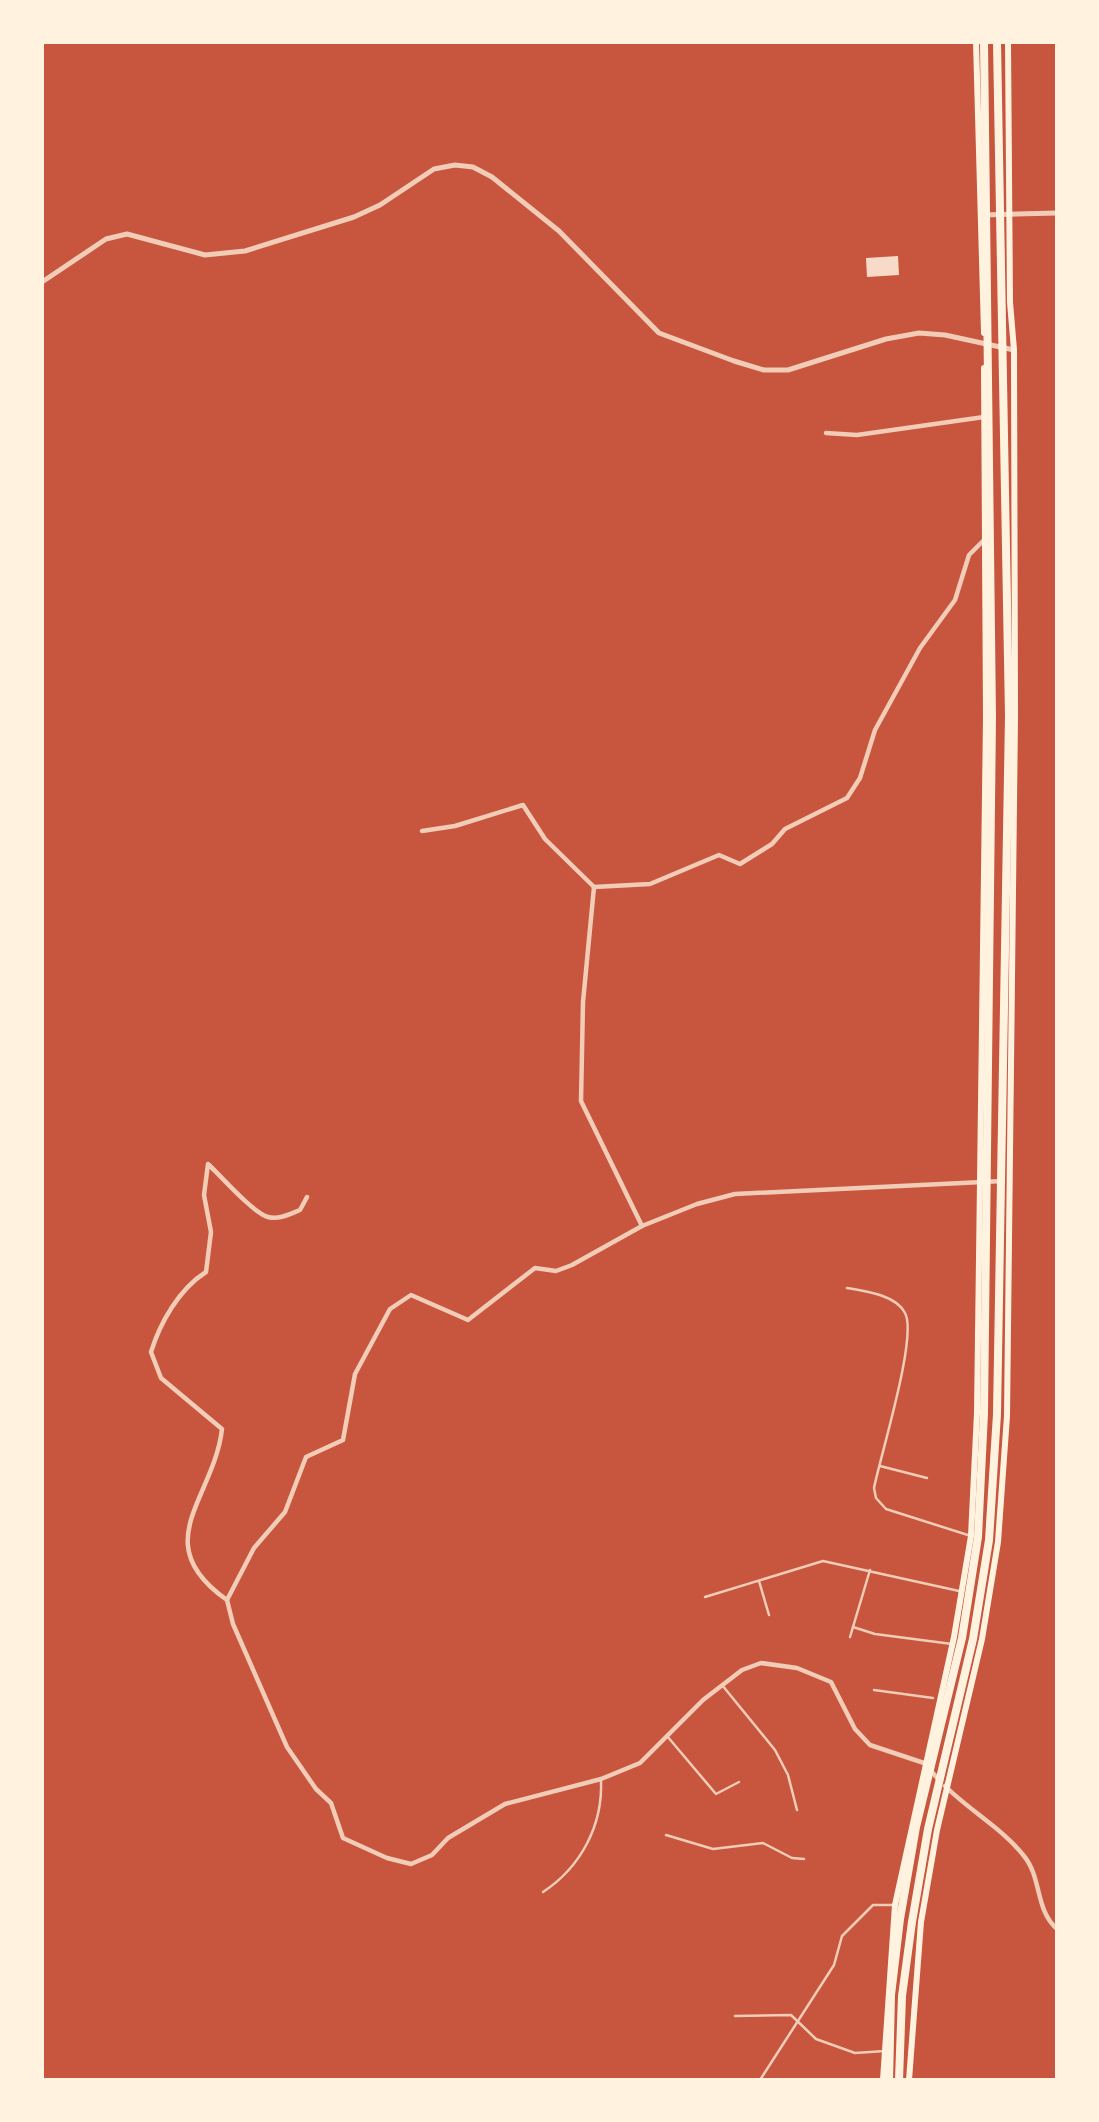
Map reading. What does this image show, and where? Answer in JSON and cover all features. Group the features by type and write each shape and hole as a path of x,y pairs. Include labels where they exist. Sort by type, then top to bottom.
{"highway":[{"path":"886,2080 891,1995 900,1919 916,1827 962,1637 978,1537 984,1413 992,717 984,42"},
{"path":"899,2080 902,1996 912,1922 928,1829 973,1639 989,1540 997,1414 1009,716 997,42"}],"main road":[{"path":"886,2080 885,2051 895,1905 952,1644 971,1536 977,1413 986,717 984,342 976,42"},
{"path":"909,2080 921,1922 947,1789 982,1639 998,1542 1007,1416 1015,716 1014,349 1010,302 1008,42"}],"street":[{"path":"42,282 106,239 127,234 205,255 245,251 354,217 380,205 434,169 455,165 473,167 492,177 559,231 659,333 734,361 764,370 788,370 886,340 919,333 1014,349"},
{"path":"979,215 1057,214"},
{"path":"826,433 857,435 984,417"},
{"path":"422,831 455,826 523,805 545,839 594,887 650,884 719,855 740,864 772,844 785,829 846,797 860,778 875,730 920,648 954,600 969,555 983,541"},
{"path":"594,887 583,1002 581,1101 642,1226"},
{"path":"307,1197 300,1210 285,1216 268,1217 258,1212 208,1164 204,1195 211,1232 205,1272 191,1281 175,1304 163,1323 151,1352 161,1378 222,1429 193,1513 186,1545 194,1567 210,1588 227,1600 233,1624 287,1747 316,1789 331,1803 343,1838 387,1858 411,1864 432,1856 448,1838 505,1804 601,1779 640,1763 665,1735 722,1685 742,1670 761,1663 797,1668 831,1682 855,1729 870,1745 924,1763 947,1789 1003,1834 1025,1857 1035,1877 1046,1920 1057,1930"},
{"path":"227,1600 254,1548 285,1512 306,1457 343,1440 355,1374 390,1309 411,1295 468,1320 535,1268 556,1271 572,1265 642,1226 697,1204 735,1194 1009,1181"}],"lane":[{"path":"847,1288 889,1300 905,1311 907,1317 905,1350 874,1493 886,1509 971,1536"},
{"path":"880,1466 927,1478"},
{"path":"705,1597 819,1562 870,1570 961,1591"},
{"path":"850,1637 870,1570"},
{"path":"759,1580 769,1615"},
{"path":"853,1627 875,1634 952,1644"},
{"path":"722,1685 775,1750 788,1775 797,1810"},
{"path":"874,1690 933,1698"},
{"path":"665,1735 716,1794 739,1782"},
{"path":"543,1892 566,1874 587,1843 602,1803 601,1779"},
{"path":"666,1835 713,1849 763,1843 792,1858 804,1859"},
{"path":"760,2080 834,1965 842,1936 873,1905 895,1905"},
{"path":"735,2016 783,2014 799,2020 816,2039 855,2053 885,2051"}],"building":[{"path":"898,256 899,275 867,277 866,258"}]}
